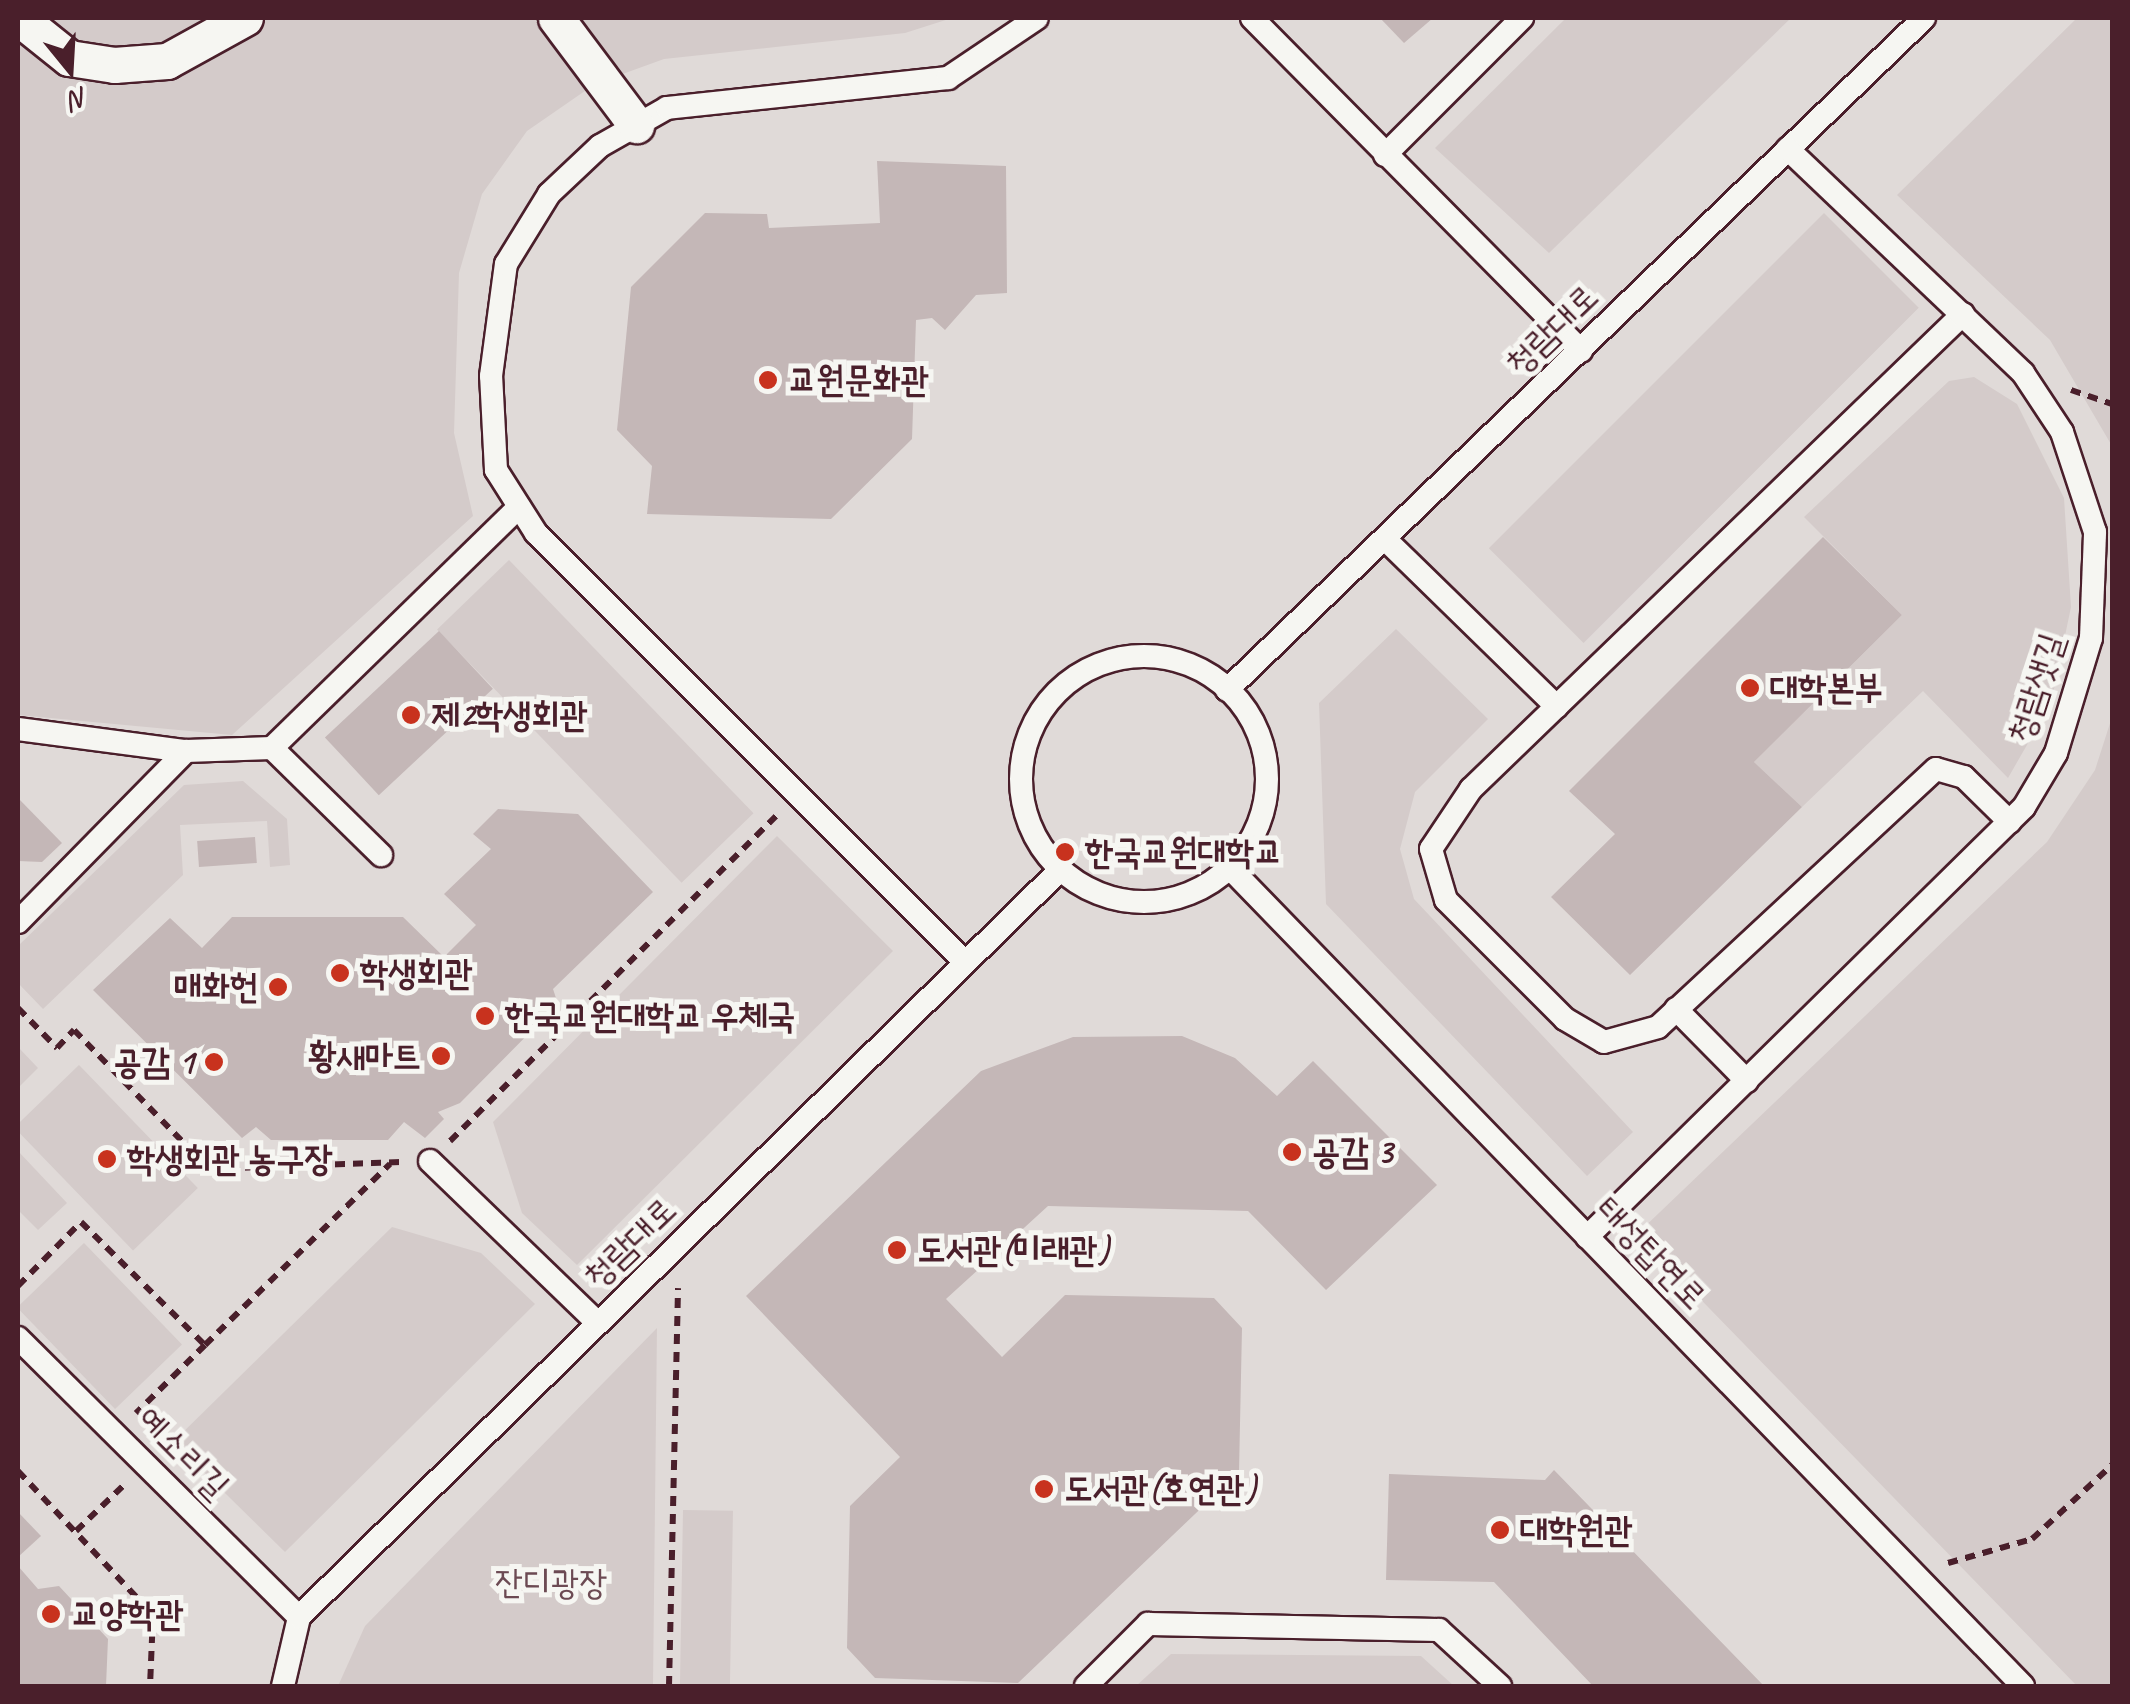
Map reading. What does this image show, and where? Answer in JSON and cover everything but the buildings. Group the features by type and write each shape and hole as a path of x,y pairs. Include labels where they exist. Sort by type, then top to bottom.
{"street":[{"path":"19,18 69,58 114,65 166,61 245,18"},
{"path":"556,18 636,125"}],"lane":[{"path":"965,962 796,795 520,507 496,470 490,376 506,264 550,194 636,125 667,108 750,93 948,78 1036,18"},
{"path":"1252,18 1580,351"},
{"path":"1385,154 1522,18"},
{"name":"청람대로","path":"1227,690 1924,18"},
{"name":"청람샛길","path":"1587,1237 2010,822 2056,752 2078,694 2091,638 2095,532 2062,432 2023,373 1788,149"},
{"path":"1963,314 1557,706 1437,830 1434,876 1446,900 1583,1034 1624,1041 1676,1010 1920,777 1950,769 2010,822"},
{"path":"18,729 186,751 272,748 520,507"},
{"path":"1386,539 1557,706"},
{"path":"1124,657 1173,658 1227,690 1250,714 1266,759 1266,808 1229,867 1164,902 1116,900 1061,869 1038,845 1021,799 1023,751 1044,707 1078,674 1124,657"},
{"path":"272,748 381,854"},
{"path":"18,922 186,751"},
{"name":"태성탑연로","path":"1229,867 2023,1686"},
{"name":"청람대로","path":"298,1618 1061,869"},
{"path":"1676,1010 1747,1081"},
{"path":"430,1161 598,1323"},
{"name":"예소리길","path":"18,1338 298,1618"},
{"path":"282,1686 298,1618"},
{"path":"1086,1686 1148,1624 1439,1630 1500,1686"}],"path":[{"path":"18,1008 56,1048 74,1030 209,1169 430,1161 796,795"},
{"path":"114,1435 390,1163"},
{"path":"18,1286 82,1222 205,1345"},
{"path":"670,1686 679,1244"},
{"path":"76,1531 144,1464"},
{"path":"1925,1585 1953,1559 2032,1539 2112,1465"},
{"path":"18,1471 153,1615 150,1686"}],"shaded area":[{"name":"한국교원대학교","path":"18,18 2112,18 2112,1686 18,1686"}],"green space":[{"path":"18,18 952,18 905,33 664,59 595,84 527,131 482,194 459,273 454,433 473,516 232,735 18,715"},
{"path":"1566,18 1791,18 1549,253 1435,148"},
{"path":"2077,18 2112,18 2112,446 2050,340 1897,195"},
{"path":"1824,213 1919,308 1584,643 1489,548"},
{"path":"1974,377 2017,404 2064,498 2071,607 2051,703 2008,778 1923,691 1802,807 1754,762 1902,615 1804,517 1949,381"},
{"path":"509,560 754,813 682,883 437,629"},
{"path":"1396,629 1488,719 1415,792 1400,849 1414,899 1633,1132 1587,1176 1326,904 1319,703"},
{"path":"2112,717 2112,1686 2077,1686 1637,1234 2047,842 2095,770"},
{"path":"243,781 287,819 290,865 270,867 267,821 180,825 183,875 43,1009 18,983 18,946 184,785"},
{"path":"777,836 893,951 577,1265 522,1213 493,1122"},
{"path":"18,1047 38,1068 18,1088"},
{"name":"학생회관 농구장","path":"79,1065 198,1188 133,1251 18,1131 18,1124"},
{"path":"18,1151 67,1203 38,1230 18,1210"},
{"path":"392,1227 481,1253 535,1304 285,1552 173,1442"},
{"path":"84,1243 182,1344 115,1409 18,1309"},
{"name":"잔디광장","path":"657,1328 653,1686 338,1686 365,1626"},
{"path":"683,1510 733,1511 730,1686 680,1686"},
{"path":"1171,1654 1421,1656 1454,1686 1136,1686"}],"place":[{"name":"교원문화관","path":"768,380"},
{"name":"대학본부","path":"1750,688"},
{"name":"제2학생회관","path":"411,715"},
{"name":"한국교원대학교","path":"1065,852"},
{"name":"학생회관","path":"340,973"},
{"name":"매화헌","path":"278,987"},
{"name":"한국교원대학교 우체국","path":"485,1016"},
{"name":"황새마트","path":"441,1056"},
{"name":"공감 1","path":"214,1062"},
{"name":"공감 3","path":"1292,1152"},
{"name":"학생회관 농구장","path":"107,1159"},
{"name":"도서관(미래관)","path":"897,1250"},
{"name":"도서관(호연관)","path":"1044,1489"},
{"name":"대학원관","path":"1500,1530"},
{"name":"교양학관","path":"51,1614"}]}
